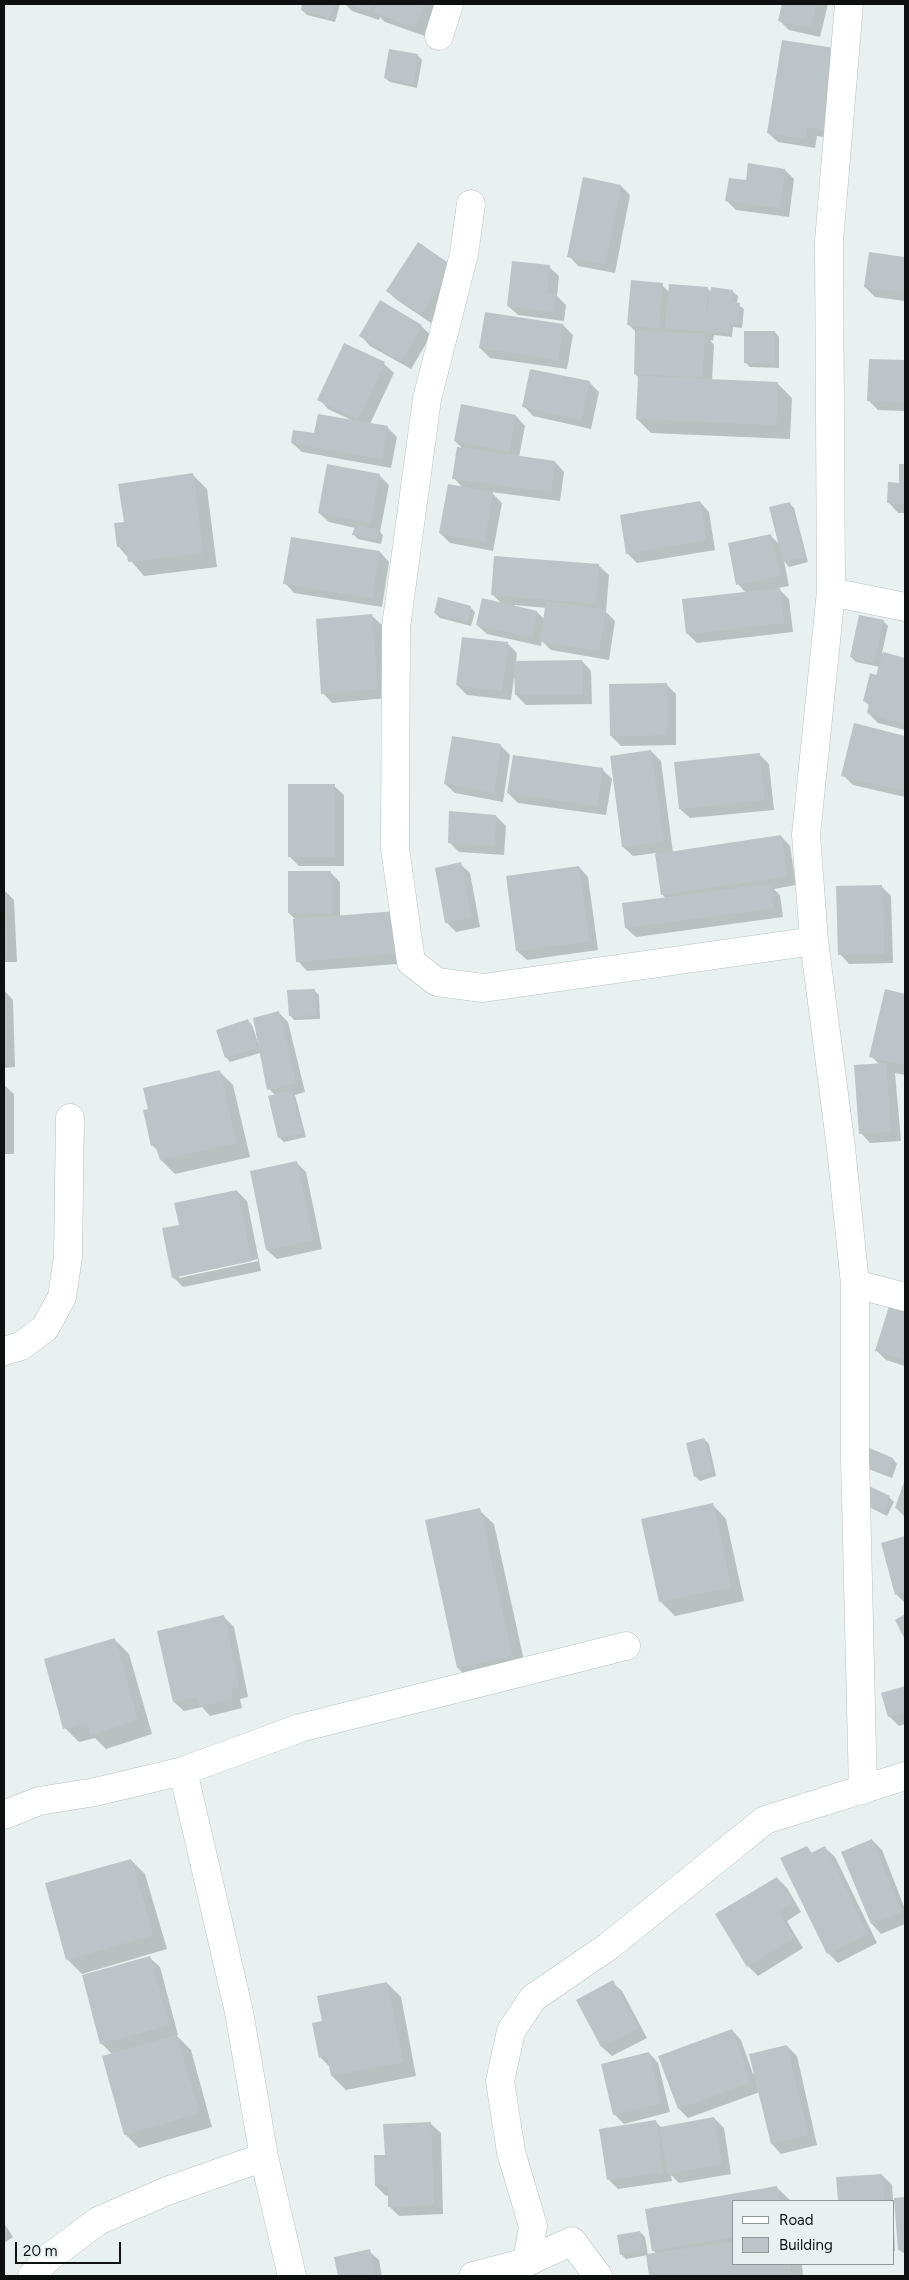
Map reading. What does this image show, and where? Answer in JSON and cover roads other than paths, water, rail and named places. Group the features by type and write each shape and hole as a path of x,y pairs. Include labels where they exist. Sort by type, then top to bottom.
{"street":[{"path":"439,36 449,4"},
{"path":"849,4 828,241 831,592 806,835 814,941 841,1148 855,1284 856,1467 863,1790"},
{"path":"471,204 464,254 427,399 396,627 395,848 411,962 437,982 482,988 814,941"},
{"path":"831,592 905,607"},
{"path":"4,1352 21,1346 45,1328 62,1297 68,1257 70,1118"},
{"path":"855,1284 905,1297"},
{"path":"4,1815 39,1801 95,1792 183,1771 300,1728 626,1646"},
{"path":"183,1771 239,2012 264,2157 292,2276"},
{"path":"527,2262 533,2226 511,2152 500,2081 511,2031 533,1998 609,1946 766,1820 905,1776"},
{"path":"32,2276 46,2260 98,2221 167,2191 264,2157"},
{"path":"473,2276 527,2262 572,2241 598,2276"}]}
